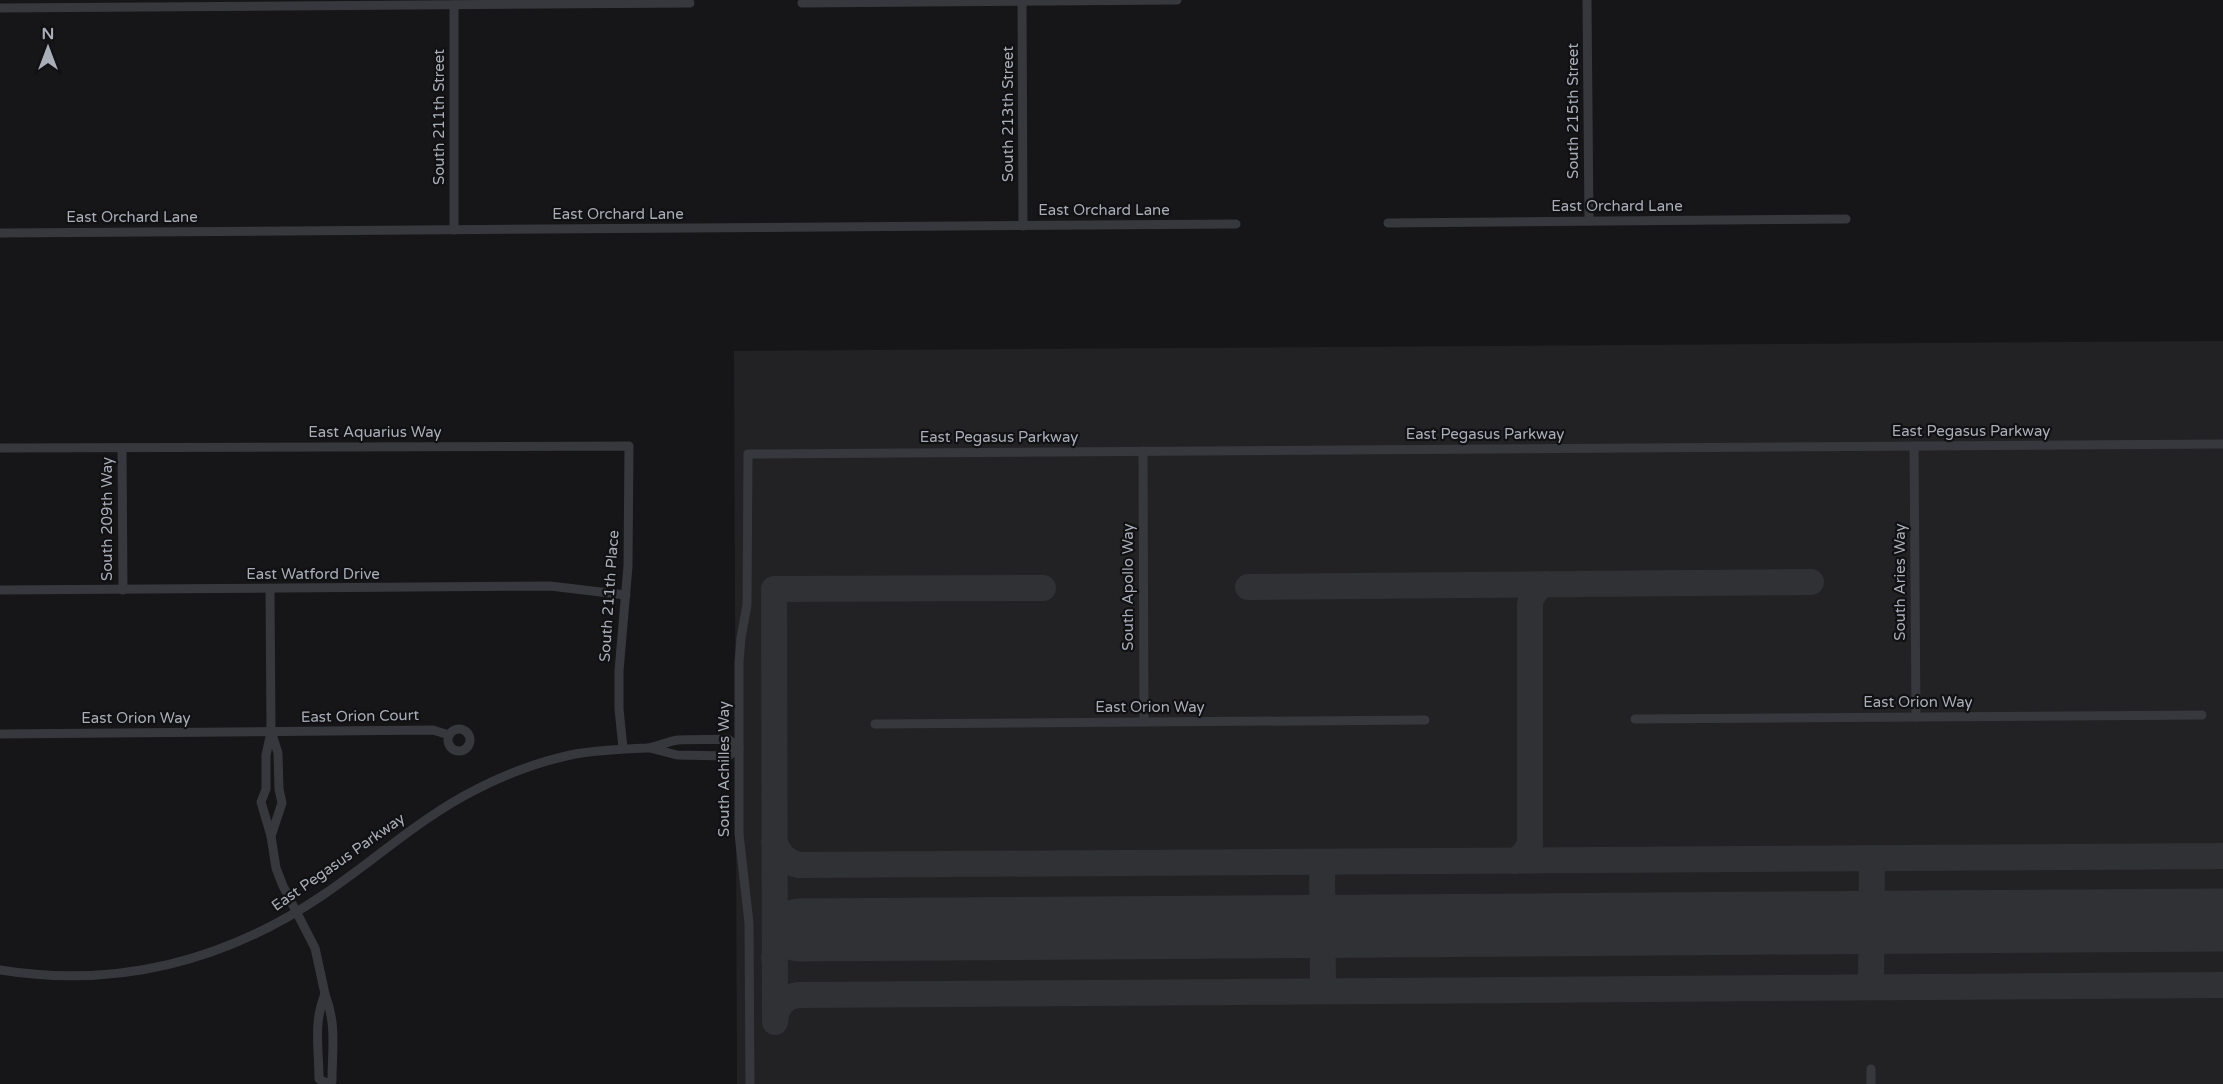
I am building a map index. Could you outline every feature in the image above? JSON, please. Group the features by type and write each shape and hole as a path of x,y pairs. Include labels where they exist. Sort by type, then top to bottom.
{"street":[{"path":"802,3 1177,0"},
{"name":"South 215th Street","path":"1587,0 1589,221"},
{"name":"South 213th Street","path":"1022,1 1023,226"},
{"path":"0,8 183,3 454,5 690,3"},
{"name":"South 211th Street","path":"454,5 454,230"},
{"name":"East Orchard Lane","path":"1388,223 1846,219"},
{"name":"East Orchard Lane","path":"0,232 1236,224"},
{"name":"East Pegasus Parkway","path":"748,454 2223,444"},
{"name":"East Aquarius Way","path":"0,448 629,446"},
{"name":"South 211th Place","path":"623,748 619,709 619,671 626,595 629,446"},
{"name":"South Aries Way","path":"1914,446 1916,717"},
{"name":"South 209th Way","path":"122,448 123,590"},
{"name":"South Apollo Way","path":"1143,451 1144,722"},
{"name":"South Achilles Way","path":"748,454 748,581 739,662 739,748 740,851 749,923 750,1084"},
{"name":"East Watford Drive","path":"0,590 550,586 626,595"},
{"path":"270,589 271,732 266,755 264,794 261,802 271,836 276,868 315,948 331,1011 334,1037 332,1081 327,1083 319,1079 319,1045 316,1035 319,1026 318,1011 325,994"},
{"name":"East Orion Way","path":"1635,719 2202,715"},
{"name":"East Orion Way","path":"875,724 1425,720"},
{"name":"East Orion Court","path":"271,732 433,730 448,735"},
{"path":"271,732 278,753 279,794 282,803 271,836"},
{"name":"East Orion Way","path":"0,734 271,732"},
{"name":"East Pegasus Parkway","path":"0,970 29,975 67,977 107,975 155,969 226,948 261,933 325,894 444,807 478,788 517,772 575,754 623,748 650,748 677,755 728,756 739,748 728,739 676,740 650,748"},
{"path":"264,794 279,794"},
{"path":"319,1045 332,1045"},
{"path":"1871,1069 1871,1084"}],"shaded area":[{"path":"2223,341 2223,1084 737,1084 734,351"}],"taxiway":[{"path":"1248,587 1811,582"},
{"path":"1515,861 1524,854 1530,844 1530,606 1534,594 1545,584"},
{"path":"775,1019 774,589 1043,588"},
{"path":"774,842 784,857 799,865 2223,856"},
{"path":"1871,987 1872,858"},
{"path":"1322,862 1323,990"},
{"path":"774,958 782,939 799,930"},
{"path":"775,1022 777,1012 784,1000 798,995 2223,985"}],"runway":[{"path":"799,930 2223,920"}]}
